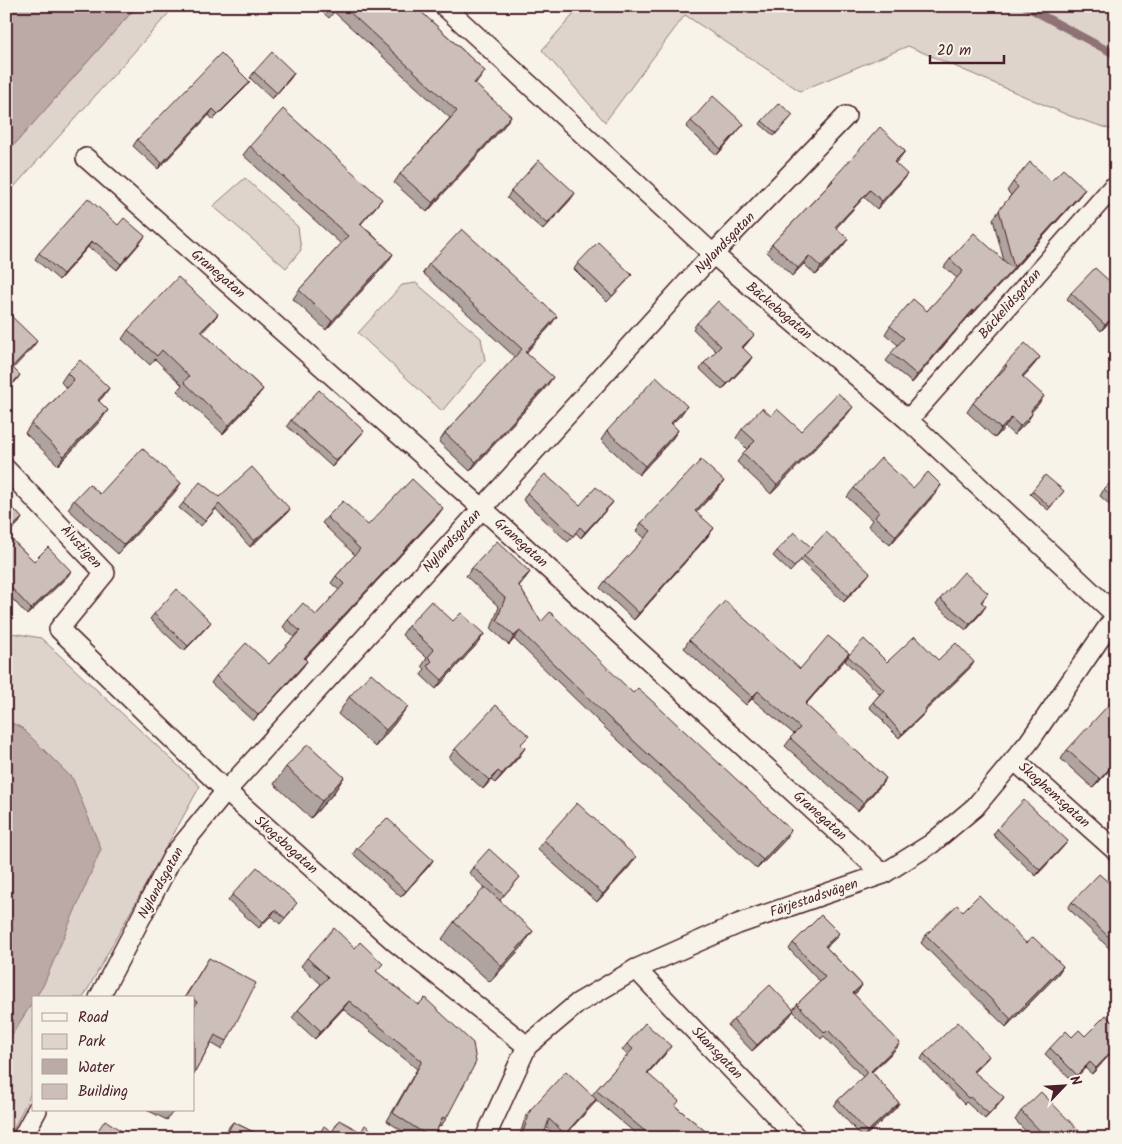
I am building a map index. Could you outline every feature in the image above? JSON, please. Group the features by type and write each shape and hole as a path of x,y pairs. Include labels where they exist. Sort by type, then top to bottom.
{"street":[{"name":"Bäckebogatan","path":"444,6 713,254 908,420 1116,615"},
{"name":"Nylandsgatan","path":"100,996 173,856 226,791 713,254 846,116"},
{"name":"Granegatan","path":"86,158 482,508 883,874"},
{"name":"Bäckelidsgatan","path":"908,420 1112,188"},
{"name":"Älvstigen","path":"6,469 105,573 59,629"},
{"name":"Färjestadsvägen","path":"485,1138 527,1046 578,1003 636,969 738,924 883,874 931,844 975,807 1029,742 1116,615"},
{"name":"Skogsbogatan","path":"59,629 226,791 394,941 527,1046"},
{"name":"Skoghemsgatan","path":"1014,760 1116,851"},
{"name":"Skansgatan","path":"636,969 797,1138"},
{"path":"22,1138 36,1112"}],"green space":[{"path":"137,6 175,6 6,196 6,154"},
{"path":"581,6 1116,6 1116,131 1070,116 908,46 800,91 685,15 605,122 542,50"},
{"path":"245,178 298,227 301,250 286,268 213,206"},
{"path":"416,283 481,338 485,360 442,411 358,333 402,285"},
{"path":"6,632 41,638 200,786 84,996 32,996 32,1091 9,1138 6,1138"}],"water":[{"path":"6,6 137,6 6,154"},
{"path":"6,720 22,728 73,779 101,849 43,986 36,996 32,996 32,1003 6,1044"}],"building":[{"path":"343,6 415,6 485,71 474,83 511,116 433,203 400,174 457,111"},
{"path":"272,52 294,73 277,93 254,72"},
{"path":"221,53 250,82 218,114 213,109 162,163 137,140"},
{"path":"713,96 744,124 721,149 691,121"},
{"path":"779,103 793,115 776,133 762,121"},
{"path":"283,109 382,199 360,224 393,254 332,321 299,290 348,236 250,146"},
{"path":"880,127 905,151 894,162 907,174 882,201 870,190 835,227 848,239 821,267 809,256 798,268 772,244 833,181"},
{"path":"539,160 575,193 547,224 511,191"},
{"path":"1030,162 1051,181 1063,169 1085,189 1014,267 999,210 1018,187 1013,182"},
{"path":"88,198 118,225 124,218 145,236 121,264 92,241 63,274 39,253"},
{"path":"462,229 557,316 525,352 553,377 476,462 445,433 522,349 429,264"},
{"path":"974,233 1013,269 973,310 917,375 891,353 904,338 890,326 913,299 927,311 963,271 950,259"},
{"path":"598,242 632,275 612,296 578,263"},
{"path":"1095,268 1116,287 1116,313 1105,325 1071,293"},
{"path":"178,277 218,314 201,331 263,389 229,425 184,382 189,376 162,350 157,356 128,330"},
{"path":"718,301 754,335 742,347 752,357 727,384 704,363 721,346 697,323"},
{"path":"6,313 37,341 12,367 20,375 6,390"},
{"path":"1025,343 1040,357 1022,376 1044,396 1031,410 1032,414 1020,426 1011,418 1001,429 973,403"},
{"path":"80,360 109,388 98,400 108,410 64,456 31,424 74,380 67,373"},
{"path":"656,377 687,406 671,423 678,430 645,466 607,431"},
{"path":"319,390 364,431 336,461 291,420"},
{"path":"838,393 853,407 777,485 743,453 755,441 742,429 762,408 771,416 777,409 801,431"},
{"path":"142,448 181,483 124,545 74,500 89,484 100,494"},
{"path":"881,458 913,488 928,472 941,485 896,536 875,517 879,512 854,488"},
{"path":"701,460 724,481 695,511 714,528 639,613 605,581 651,531 641,523"},
{"path":"252,467 290,509 254,541 219,504 205,521 183,503 200,482 219,497"},
{"path":"545,474 580,505 596,487 613,502 585,532 580,527 573,536 527,493"},
{"path":"1045,475 1064,491 1050,507 1032,491"},
{"path":"1116,477 1116,500 1104,489"},
{"path":"412,479 443,508 304,658 307,661 258,715 216,676 246,643 269,664 300,631 288,620 303,603 316,615 344,584 336,576 360,549 327,517 343,501 368,525"},
{"path":"6,501 22,518 6,533"},
{"path":"794,532 812,548 794,567 777,551"},
{"path":"826,532 870,573 848,596 804,556"},
{"path":"6,534 34,561 48,547 71,571 31,609 6,582"},
{"path":"497,541 530,572 518,584 541,622 550,612 633,693 638,688 791,830 763,860 610,719 520,631 514,636 497,620 505,598 472,568"},
{"path":"964,572 988,593 981,602 986,606 970,624 940,599"},
{"path":"177,589 211,622 188,646 154,614"},
{"path":"431,601 453,621 461,613 484,634 442,680 427,666 432,661 428,657 434,650 408,626"},
{"path":"725,601 800,669 828,636 849,653 805,704 886,778 863,803 790,738 800,728 758,691 752,697 689,640"},
{"path":"915,636 938,660 956,643 974,662 902,734 888,716 873,702 884,690 848,656 864,639 887,662"},
{"path":"371,673 408,706 386,730 349,697"},
{"path":"1114,699 1116,701 1116,761 1100,779 1067,750"},
{"path":"496,705 529,736 521,744 525,748 502,774 498,771 489,780 455,749"},
{"path":"308,744 344,777 322,801 286,767"},
{"path":"1024,800 1068,841 1040,870 997,829"},
{"path":"577,803 636,857 603,894 544,840"},
{"path":"387,818 433,860 406,891 357,848"},
{"path":"489,849 520,877 504,895 473,867"},
{"path":"257,867 297,903 285,918 275,910 263,922 232,895"},
{"path":"1099,874 1116,889 1116,943 1072,902"},
{"path":"485,887 533,931 502,966 454,922"},
{"path":"979,895 1026,943 1033,937 1063,966 1011,1019 926,935 957,905 963,911"},
{"path":"821,915 839,933 825,946 862,985 853,993 900,1043 871,1071 899,1103 867,1132 838,1100 868,1072 828,1030 825,1033 797,1004 825,977 793,943"},
{"path":"334,928 355,948 360,942 383,964 376,971 418,1005 425,998 473,1043 476,1062 446,1119 443,1117 433,1138 393,1113 422,1061 349,1001 321,1031 298,1010 328,977 307,958"},
{"path":"209,958 256,983 227,1041 215,1035 195,1072 195,1006 197,1002 195,996 186,996"},
{"path":"770,985 794,1010 757,1045 733,1020"},
{"path":"1106,1015 1112,1022 1116,1018 1116,1047 1096,1068 1090,1062 1077,1075 1050,1048 1066,1031 1072,1037 1079,1030 1085,1036"},
{"path":"958,1022 989,1056 973,1071 1004,1097 989,1114 970,1097 968,1098 924,1054"},
{"path":"645,1023 671,1046 647,1073 679,1101 675,1106 710,1135 714,1130 722,1138 653,1138 596,1090 633,1049 627,1044"},
{"path":"566,1071 596,1099 565,1134 549,1119 543,1138 521,1138 531,1109"},
{"path":"1041,1092 1086,1138 1047,1138 1021,1111"},
{"path":"105,1120 132,1138 93,1138"},
{"path":"339,1120 361,1132 365,1125 380,1137 317,1138 324,1126 332,1132"},
{"path":"233,1122 266,1138 225,1138"}],"waterway":[{"path":"1025,6 1116,55"}]}
